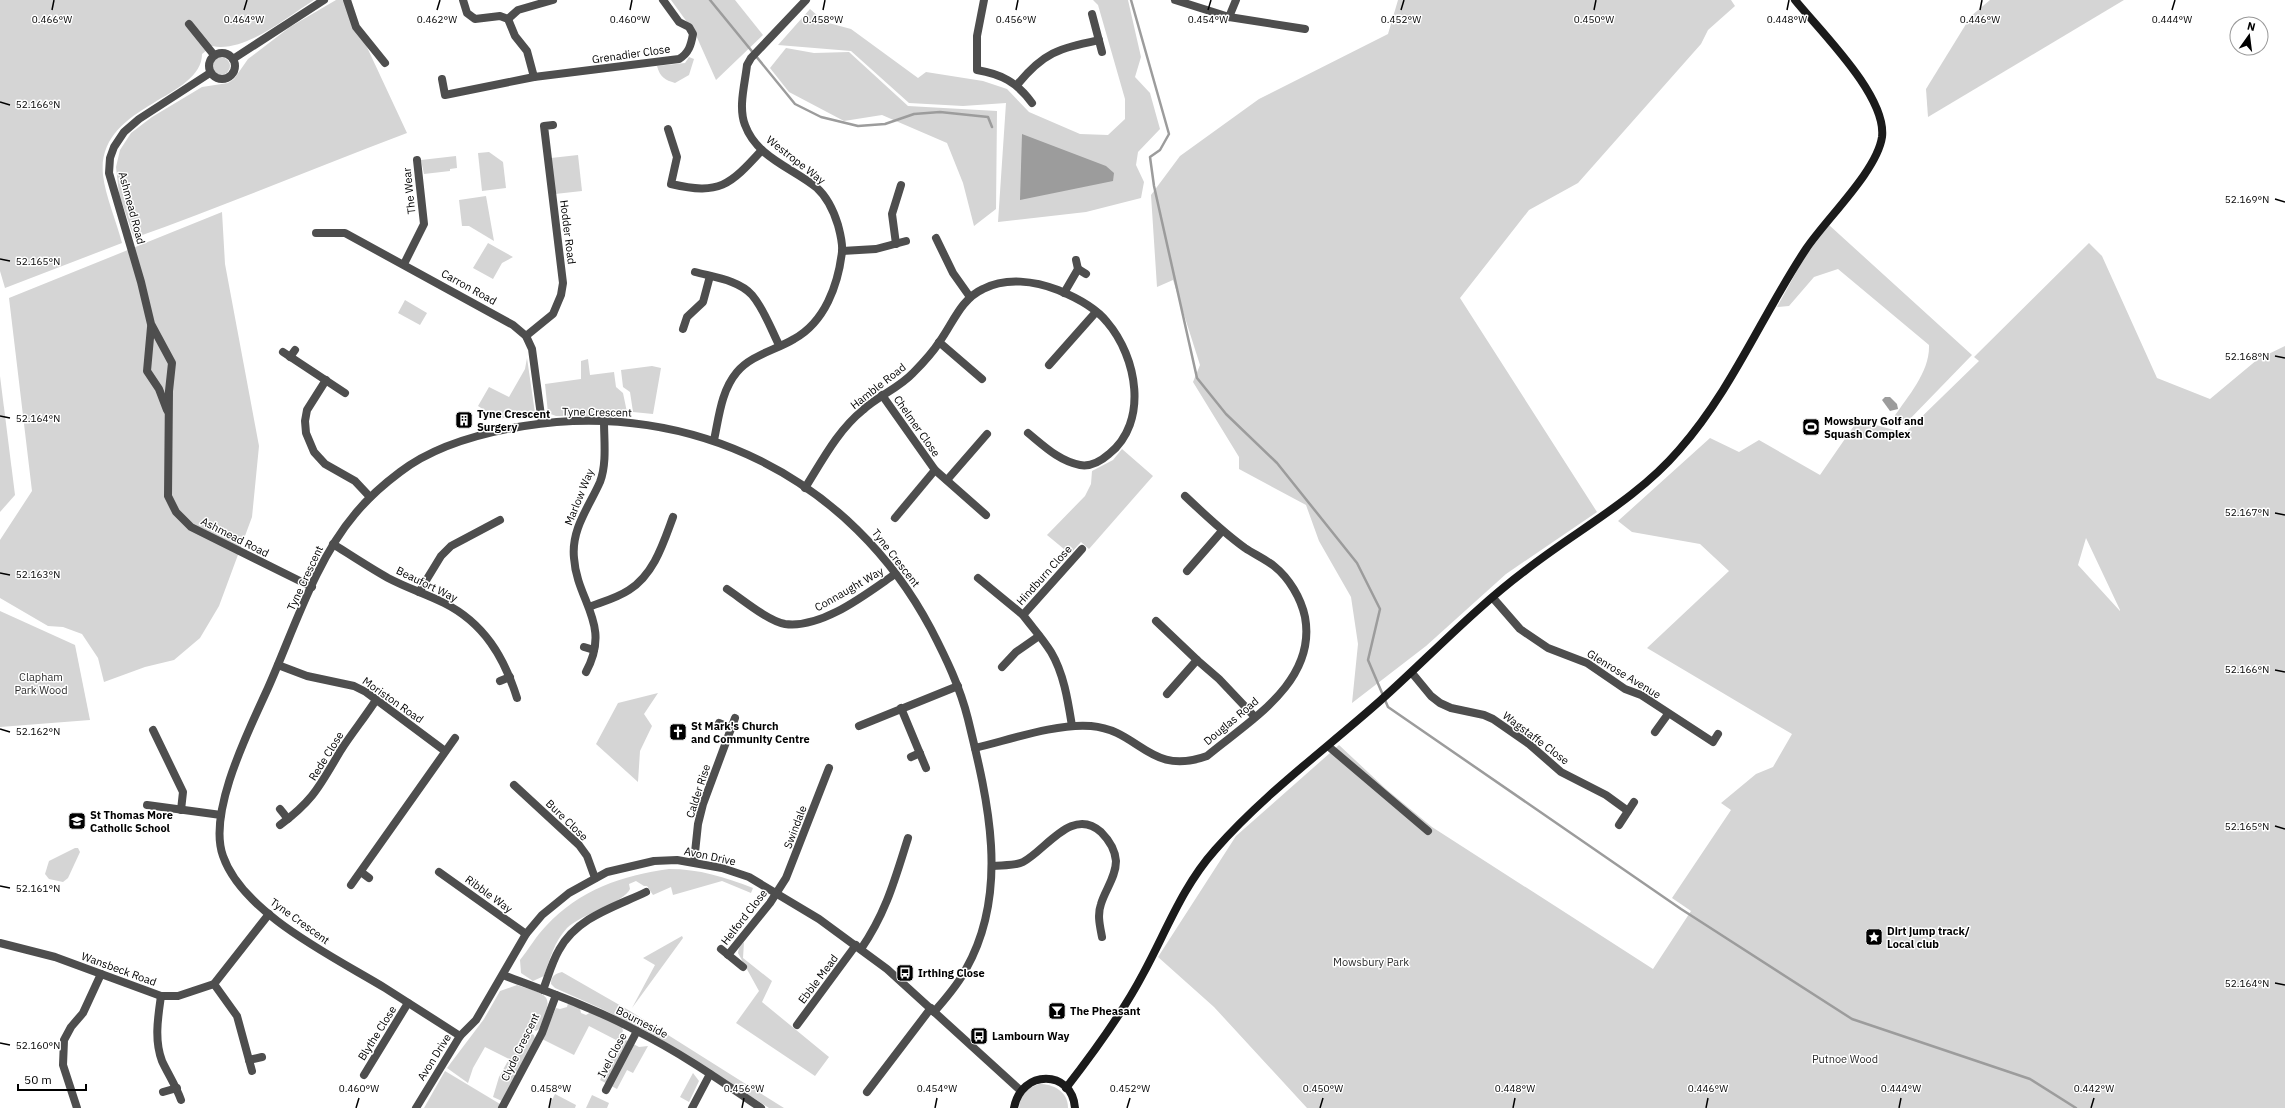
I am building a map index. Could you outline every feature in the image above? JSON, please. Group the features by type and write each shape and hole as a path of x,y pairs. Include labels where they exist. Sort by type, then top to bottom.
{"main road":[{"path":"1066,1088 1128,1001 1144,973 1178,902 1213,852 1244,818 1412,673 1524,571 1628,498 1678,451 1697,428 1729,381 1806,249 1874,161 1883,133 1880,113 1870,94 1795,0"},
{"path":"1014,1108 1020,1090 1036,1080 1046,1078 1055,1080 1066,1088 1074,1102 1075,1108"}],"street":[{"path":"233,59 324,0"},
{"path":"347,0 356,27 385,63"},
{"path":"463,0 467,13 475,19 500,16 508,19 515,36 528,51 534,77"},
{"path":"508,19 518,10 553,0"},
{"name":"Grenadier Close","path":"442,79 445,95 534,77 679,58 686,55 692,43 693,34 689,27 679,22 664,0"},
{"name":"Westrope Way","path":"714,440 724,396 738,371 750,361 779,345 794,340 809,329 820,317 829,301 842,250 837,220 830,205 818,189 786,169 762,150 745,126 742,113 747,65 754,55 806,0"},
{"path":"984,0 977,36 977,70 1006,77 1017,85 1032,103"},
{"path":"1176,0 1229,17 1305,29"},
{"path":"1229,17 1236,0"},
{"path":"1092,14 1102,52"},
{"path":"189,24 214,55"},
{"path":"1017,85 1026,74 1049,54 1099,40"},
{"path":"225,53 233,59 235,68 230,77 219,79 210,74 208,64 214,55 225,53"},
{"name":"Ashmead Road","path":"210,74 139,119 124,132 114,147 110,158 109,173 114,194 141,282 151,324 172,363 169,416 168,496 176,512 191,527 312,587"},
{"name":"Hodder Road","path":"526,336 553,314 561,294 563,283 544,126 553,125"},
{"path":"668,130 677,157 671,184 693,189 709,190 722,185 748,165 762,150"},
{"name":"The Wear","path":"404,264 424,224 417,160"},
{"path":"896,244 892,214 901,185"},
{"name":"Carron Road","path":"316,233 345,233 513,325 526,336"},
{"path":"936,238 953,274 970,297"},
{"path":"842,250 876,249 906,241"},
{"path":"1064,293 1077,264 1086,274"},
{"path":"695,272 743,287 752,295 779,345"},
{"path":"683,329 687,317 703,302 710,276"},
{"name":"Hamble Road","path":"805,488 846,428 862,410 912,374 940,342 960,309 970,297 982,289 999,283 1032,282 1064,293 1096,312 1107,321 1117,335 1132,370 1135,389 1132,418 1127,434 1121,443 1106,457 1094,464 1081,466 1056,456 1028,433"},
{"path":"1049,365 1096,312"},
{"name":"Ashmead Road","path":"151,324 147,371 159,389 169,416"},
{"path":"526,336 532,349 542,423"},
{"path":"940,342 982,379"},
{"path":"290,357 295,350"},
{"path":"282,352 345,393"},
{"path":"326,380 307,410 304,421 306,433 314,452 325,464 355,481 370,497"},
{"name":"Chelmer Close","path":"882,395 935,470 986,515"},
{"name":"Tyne Crescent","path":"460,1036 300,937 269,914 244,890 223,856 220,834 221,815 236,763 312,587 333,544 352,516 370,497 404,469 431,453 469,438 542,423 604,421 678,430 714,440 746,453 773,467 830,505 864,535 916,602 958,686 975,748 985,801 993,866 991,897 975,950 954,988 933,1010"},
{"name":"Marlow Way","path":"586,672 594,650 596,635 574,558 575,540 579,522 600,481 604,463 604,421"},
{"path":"947,480 987,434"},
{"name":"Chelmer Close","path":"895,518 935,470"},
{"name":"Douglas Road","path":"975,748 1072,726 1105,728 1159,758 1173,763 1191,762 1206,756 1277,696 1296,672 1303,656 1306,624 1303,610 1288,580 1274,566 1222,531 1185,496"},
{"path":"589,607 630,590 647,573 661,551 673,518"},
{"path":"419,592 440,556 451,546 500,520"},
{"path":"1187,571 1222,531"},
{"name":"Beaufort Way","path":"333,544 388,578 446,604 466,617 484,634 498,652 517,698"},
{"name":"Hindburn Close","path":"1023,615 1082,549"},
{"name":"Connaught Way","path":"727,589 773,619 785,624 803,623 824,618 895,574"},
{"name":"Hindburn Close","path":"978,578 1023,615 1051,652 1060,671 1069,704 1072,726"},
{"name":"Glenrose Avenue","path":"1493,598 1520,629 1543,644 1587,663 1625,689 1641,695 1713,742 1718,734"},
{"path":"1156,621 1219,679 1254,716"},
{"path":"1002,667 1016,652 1039,636"},
{"path":"584,647 594,650"},
{"path":"1167,694 1197,660"},
{"name":"Moriston Road","path":"278,665 307,676 354,686 376,700 445,751"},
{"name":"Wagstaffe Close","path":"1412,673 1431,696 1440,703 1493,719 1529,744 1561,772 1606,795 1628,810"},
{"path":"500,681 510,678"},
{"path":"859,726 958,686"},
{"name":"Rede Close","path":"280,825 314,795 341,750 376,700"},
{"path":"901,708 926,768"},
{"path":"1655,732 1668,714"},
{"name":"Calder Rise","path":"694,862 698,824 703,804 735,718"},
{"path":"719,724 732,728"},
{"path":"153,730 183,792 181,810"},
{"path":"351,885 455,738"},
{"path":"1328,746 1428,831"},
{"path":"911,757 920,753"},
{"name":"Swindale","path":"777,893 798,850 829,768"},
{"name":"Bure Close","path":"514,785 579,844 587,856 595,878"},
{"path":"1619,825 1634,802"},
{"path":"147,805 221,815"},
{"path":"280,809 288,819"},
{"path":"993,866 1022,862 1068,826 1083,825 1097,829 1108,839 1114,850 1116,862 1114,875 1101,905 1099,915 1102,937"},
{"path":"859,947 876,927 887,905 908,838"},
{"name":"Avon Drive","path":"416,1108 460,1036 476,1020 526,934 542,915 569,892 595,878 622,867 654,861 694,862 722,868 749,877 777,893 859,947 887,969 1020,1090"},
{"path":"361,872 369,878"},
{"name":"Ribble Way","path":"439,872 526,934"},
{"path":"543,990 558,950 570,933 583,922 646,892"},
{"name":"Helford Close","path":"728,955 777,893"},
{"path":"252,1072 237,1016 214,984 269,914"},
{"name":"Wansbeck Road","path":"0,943 55,957 161,996 178,996 214,984"},
{"name":"Ebble Mead","path":"797,1025 859,947"},
{"name":"Helford Close","path":"721,950 743,967"},
{"path":"77,1108 63,1064 64,1040 71,1027 83,1013 101,974"},
{"name":"Bourneside","path":"503,974 589,1007 637,1031 710,1074 761,1108"},
{"name":"Clyde Crescent","path":"502,1108 542,1033 556,995"},
{"path":"161,996 157,1032 158,1047 162,1060 177,1088 181,1100"},
{"name":"Blythe Close","path":"364,1075 408,1003"},
{"path":"867,1092 933,1010"},
{"name":"Ivel Close","path":"606,1090 637,1031"},
{"path":"249,1060 262,1057"},
{"path":"692,1108 710,1074"},
{"path":"162,1092 177,1088"}],"green space":[{"path":"0,0 314,0 279,24 252,39 225,47 212,46 202,54 197,69 186,82 131,118 116,133 105,151 103,175 106,191 122,243 5,288 0,271"},
{"path":"336,0 345,0 407,133 203,213 134,238 119,194 116,167 120,150 131,133 152,117 202,87 228,83 234,79 248,59 290,27"},
{"path":"671,0 735,0 763,35 716,80 695,33"},
{"path":"1093,0 1128,0 1141,57 1135,77 1150,93 1160,129 1138,152 1136,165 1144,182 1141,198 1086,212 998,222 1006,103 963,106 909,103 851,51 778,45 810,9 825,22 851,29 918,78 926,72 983,81 1007,89 1029,112 1080,134 1108,135 1125,119 1125,99 1098,5"},
{"path":"1398,0 1731,0 1735,6 1708,30 1701,44 1578,183 1529,210 1460,298 1597,512 1506,574 1426,646 1352,703 1358,644 1351,597 1319,541 1306,505 1239,469 1239,457 1193,382 1200,365 1173,280 1157,287 1151,195 1180,156 1259,99 1388,34"},
{"path":"1990,0 2124,0 1928,117 1926,89 1971,16"},
{"path":"786,48 814,53 849,52 908,106 997,111 996,209 974,226 963,183 947,143 882,115 844,121 789,92 770,68"},
{"path":"221,57 225,58 229,62 229,70 225,74 221,75 217,74 213,70 212,66 213,62 217,58"},
{"path":"689,57 694,59 689,75 675,83 661,75 657,66 685,63"},
{"path":"489,152 503,162 506,188 482,191 478,153"},
{"path":"578,155 582,191 555,194 551,158"},
{"path":"456,156 457,168 450,169 450,171 424,174 421,160"},
{"path":"486,196 494,241 469,226 462,226 459,200"},
{"path":"222,212 225,264 259,446 252,517 219,606 200,638 174,660 145,667 104,682 98,658 82,634 63,627 48,626 0,598 0,540 32,491 9,298"},
{"path":"1829,225 1972,355 1906,423 1900,424 1894,417 1922,374 1926,365 1929,345 1838,269 1814,277 1789,306 1777,307 1804,258"},
{"path":"488,243 513,257 502,263 493,279 473,268"},
{"path":"2089,243 2102,256 2157,378 2210,399 2258,359 2285,346 2285,1108 1307,1108 1214,1007 1158,957 1236,836 1339,745 1386,789 1432,827 1653,969 1691,911 1672,898 1731,810 1721,803 1756,774 1773,767 1792,734 1647,648 1729,571 1700,544 1632,532 1618,521 1710,438 1739,452 1759,440 1820,475 1858,420 1905,433 1979,361 1974,357","holes":["2086,538 2120,610 2078,565"]},
{"path":"405,300 427,313 420,325 398,313"},
{"path":"527,358 535,413 498,419 478,406 489,387 509,397 525,369"},
{"path":"588,359 590,375 614,372 616,387 623,393 628,417 556,416 548,413 545,384 581,379 581,361"},
{"path":"652,366 661,368 653,414 633,412 630,392 623,387 621,370"},
{"path":"0,376 15,495 0,512"},
{"path":"1122,449 1153,476 1089,549 1081,542 1070,554 1047,535 1085,496 1091,484 1092,471 1113,460"},
{"name":"Clapham Park Wood","path":"0,611 75,645 90,720 0,727"},
{"path":"658,693 644,714 652,726 640,751 638,782 596,744 618,703"},
{"path":"75,848 78,848 80,852 68,878 63,882 49,879 45,874 49,861"},
{"path":"669,869 691,870 712,874 753,888 751,893 722,881 673,895 671,887 653,895 647,886 644,886 636,881 629,884 630,889 620,899 582,918 567,928 559,939 550,957 544,976 533,981 521,973 520,960 536,938 559,913 573,903 603,886 619,880 635,875"},
{"path":"682,936 683,938 632,1008 655,965 643,958"},
{"path":"744,942 743,958 772,981 762,1002 829,1057 815,1076 736,1023 759,991 738,953 739,948"},
{"path":"562,972 630,1011 784,1108 769,1108 656,1036 602,1009 555,988 551,984 552,979 555,975"},
{"path":"517,985 543,995 548,1003 539,1029 536,1031 531,1028 529,1032 534,1035 535,1039 502,1101 493,1097 499,1077 509,1059 485,1047 473,1068 468,1083 447,1068 484,1019 500,991"},
{"path":"568,1003 580,1008 581,1013 586,1015 591,1012 622,1027 623,1031 618,1041 589,1026 574,1055 542,1039 556,1008 560,1009 567,1007"},
{"path":"622,1038 639,1047 648,1046 633,1073 627,1070 617,1089 600,1080"},
{"path":"445,1071 500,1104 498,1108 424,1108"},
{"path":"693,1073 699,1081 689,1102 680,1097"},
{"path":"1039,1084 1049,1085 1063,1093 1068,1108 1019,1108 1021,1099 1025,1093"},
{"path":"555,1094 576,1105 575,1108 548,1108"},
{"path":"592,1095 609,1103 607,1108 586,1108"}],"shaded area":[{"path":"1022,134 1106,166 1114,173 1113,181 1020,200"},
{"path":"1885,397 1890,397 1897,404 1898,409 1890,411 1882,400"}],"waterway":[{"path":"710,0 795,104 821,117 858,126 885,124 914,114 940,112 988,117 992,127"},
{"path":"1131,0 1169,134 1160,150 1150,157 1154,186 1197,378 1226,414 1277,463 1357,563 1380,609 1368,660 1388,707 1681,909 1852,1019 2030,1079 2076,1108"}],"place":[{"name":"Tyne Crescent Surgery","path":"464,420"},
{"name":"Mowsbury Golf and Squash Complex","path":"1811,427"},
{"name":"St Mark's Church and Community Centre","path":"678,732"},
{"name":"St Thomas More Catholic School","path":"77,821"},
{"name":"Dirt jump track/ Local club","path":"1874,937"},
{"name":"Irthing Close","path":"905,973"},
{"name":"The Pheasant","path":"1057,1011"},
{"name":"Lambourn Way","path":"979,1036"}],"park label":[{"name":"Mowsbury Park","path":"1371,962"},
{"name":"Putnoe Wood","path":"1845,1059"}]}
